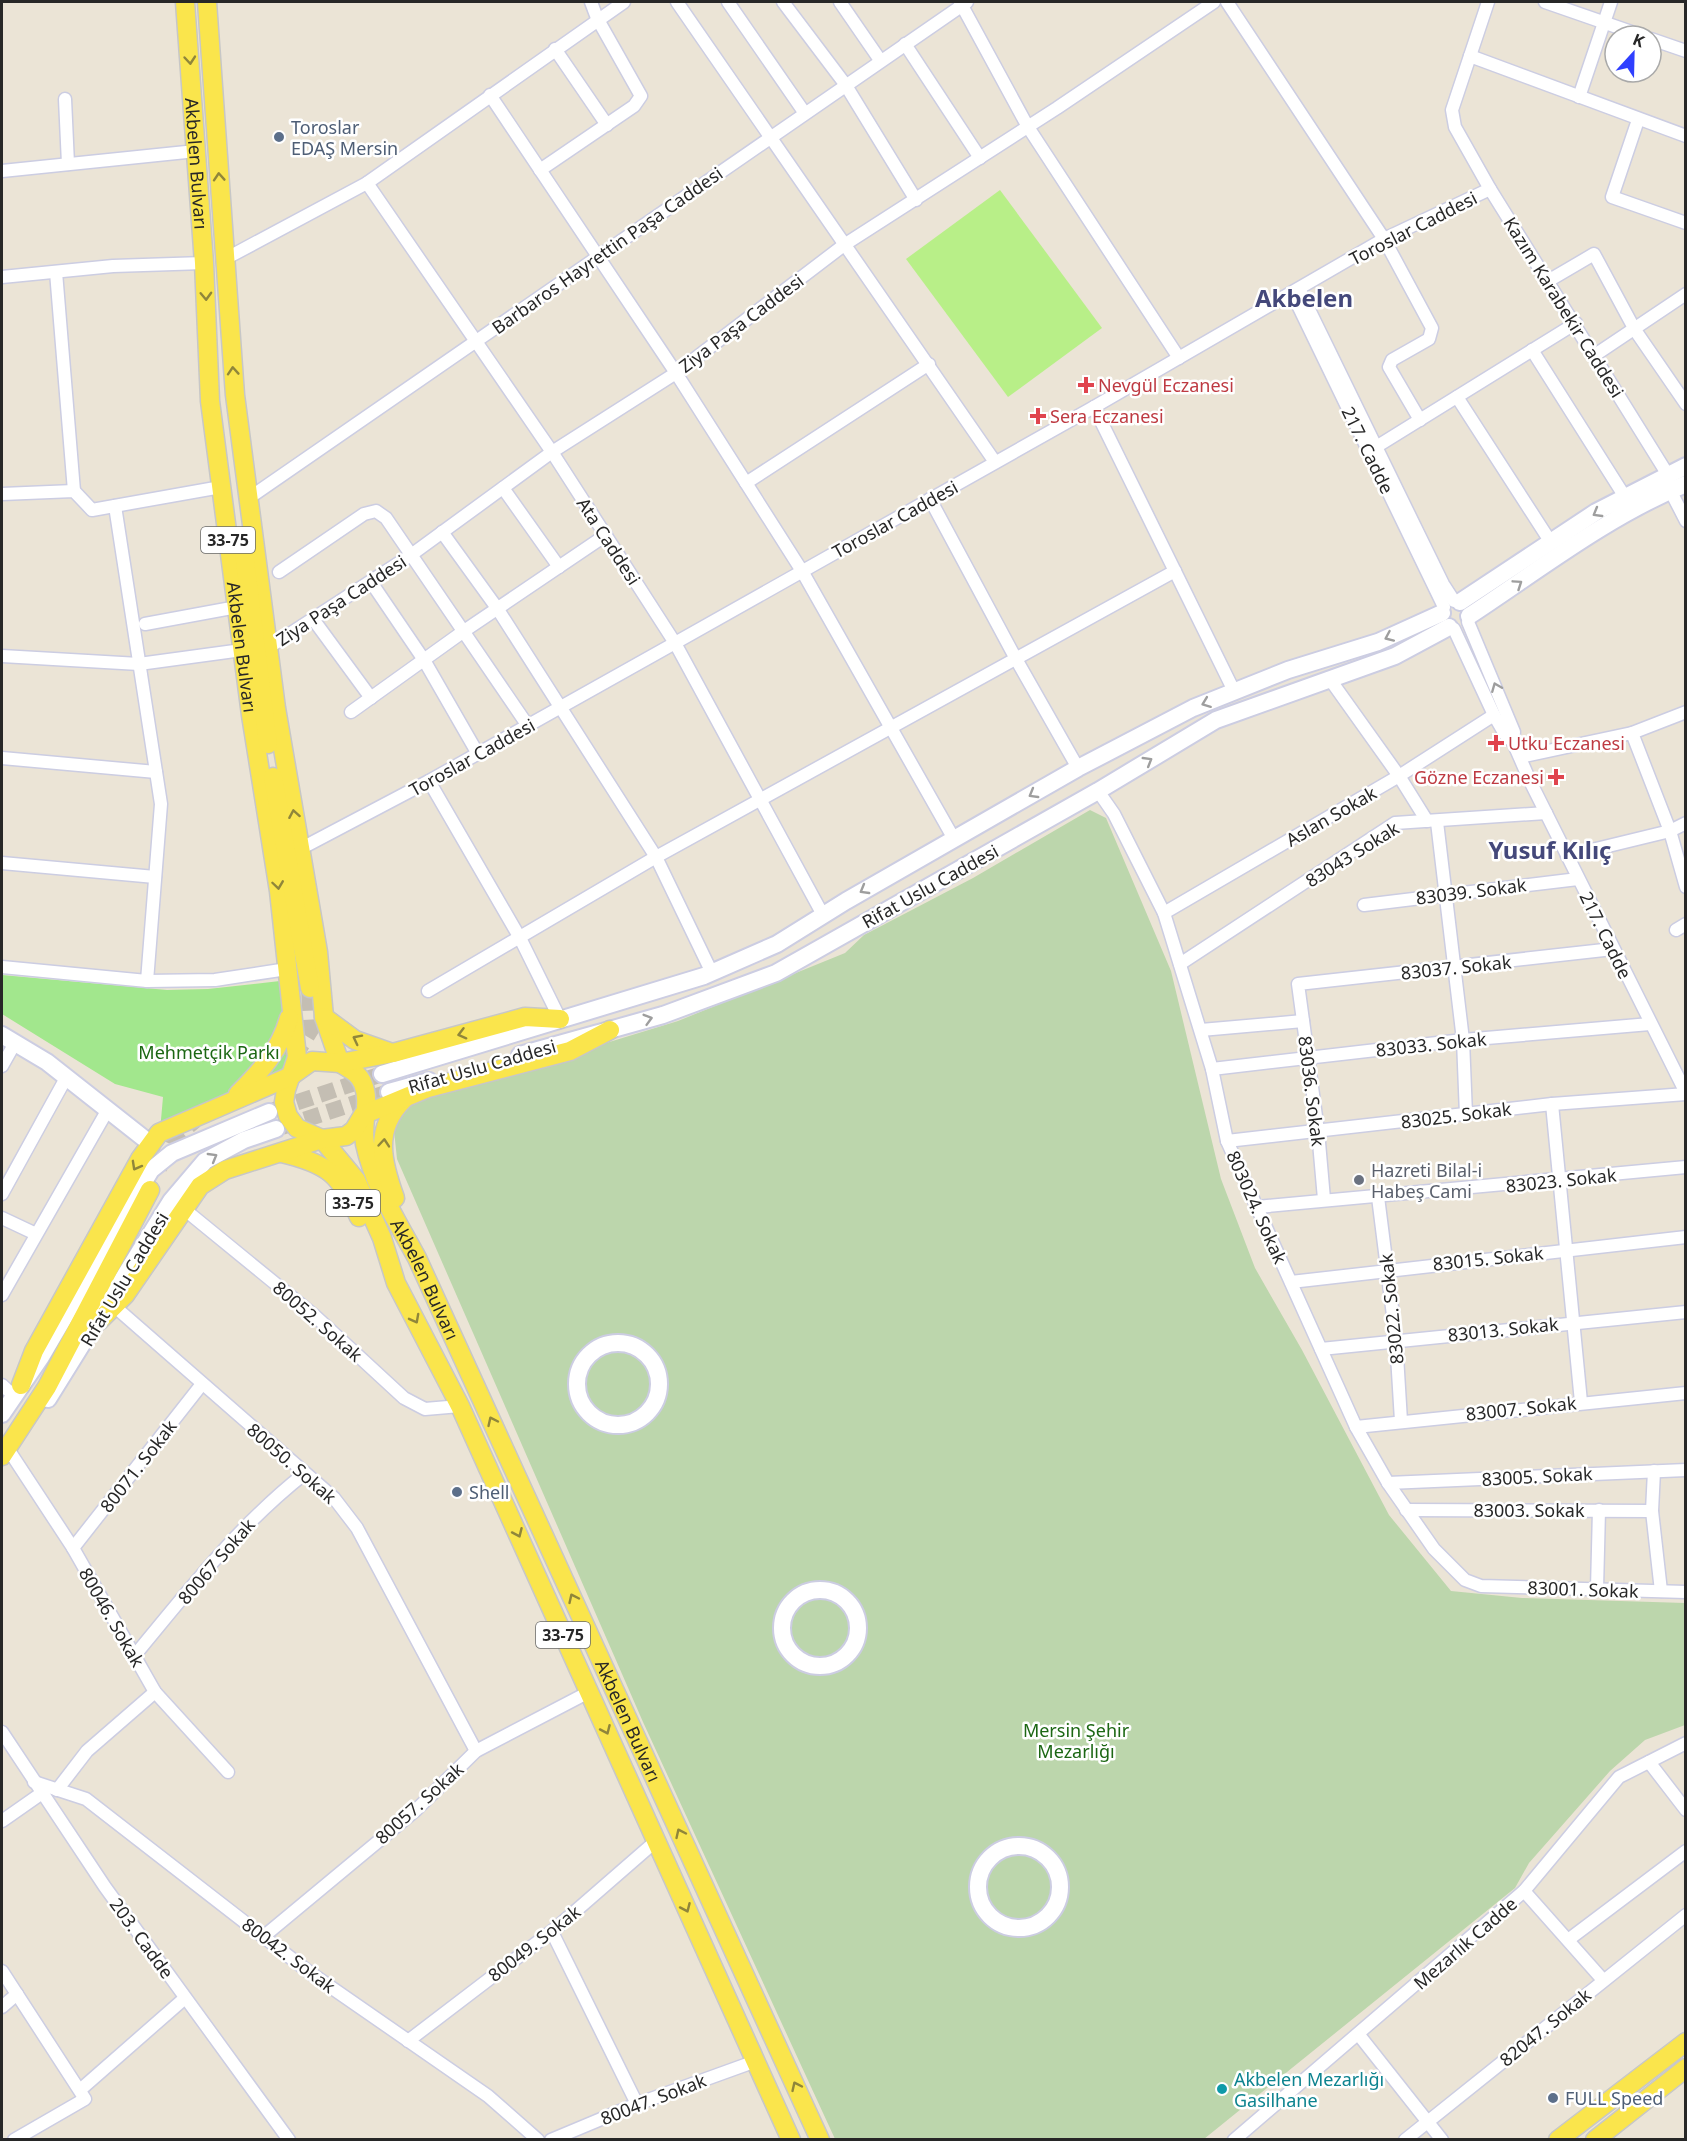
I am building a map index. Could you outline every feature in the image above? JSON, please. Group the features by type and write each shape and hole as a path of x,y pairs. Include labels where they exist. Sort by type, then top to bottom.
{"main road":[{"name":"Akbelen Bulvarı","path":"185,2 204,263 210,401 242,650 279,891 297,1057 284,1102 288,1116 297,1128 322,1139 356,1180 382,1238 396,1283 460,1406 791,2139"},
{"name":"Akbelen Bulvarı","path":"207,2 235,395 268,648 318,952 324,1017"},
{"name":"33-75","path":"235,395 246,577 268,746 310,988"},
{"path":"1455,615 1578,544 1675,483 1686,466"},
{"path":"1455,615 1550,541 1625,497 1675,483"},
{"name":"Rifat Uslu Caddesi","path":"610,1030 663,1015 776,973 1098,791 1216,720 1395,656 1455,615"},
{"name":"Rifat Uslu Caddesi","path":"382,1074 712,973 777,944 823,915 1078,768 1193,708 1288,670 1455,615"},
{"path":"231,1101 264,1068 283,1039 291,1008"},
{"name":"33-75","path":"324,1017 340,1063 355,1072 363,1083 365,1110"},
{"path":"324,1017 355,1040 393,1053"},
{"path":"12,1388 159,1133 175,1124 291,1076 312,1061 340,1063 393,1053 525,1017 560,1019"},
{"path":"99,1321 124,1295 200,1186 225,1170 282,1154 322,1139 346,1136 354,1131 365,1110 397,1095 570,1051 610,1030"},
{"path":"8,1039 47,1062 151,1144"},
{"name":"33-75","path":"397,1095 386,1126 382,1165 417,1258"},
{"name":"Akbelen Bulvarı","path":"365,1110 365,1142 374,1178 417,1258 820,2139"},
{"name":"Rıfat Uslu Caddesi","path":"2,1414 12,1388 42,1357 152,1170 172,1153 269,1112"},
{"name":"Rıfat Uslu Caddesi","path":"4,1457 48,1399 99,1321 171,1201 205,1161 244,1140 276,1129"},
{"name":"33-75","path":"282,1154 313,1161 340,1179 373,1246 396,1283"},
{"path":"4,1457 47,1387 150,1190"},
{"path":"619,1343 633,1346 646,1353 655,1364 659,1378 659,1393 654,1406 644,1417 626,1425 607,1424 585,1410 579,1398 578,1372 588,1356 605,1345 619,1343"},
{"path":"808,1591 832,1591 843,1597 854,1611 858,1629 856,1641 842,1661 816,1666 803,1662 792,1654 785,1644 781,1631 782,1618 788,1606 797,1596 808,1591"},
{"path":"1011,1846 1024,1846 1037,1850 1056,1868 1060,1881 1060,1895 1056,1907 1047,1918 1036,1925 1022,1929 1008,1927 996,1921 986,1911 980,1899 978,1886 981,1872 988,1860 998,1851 1011,1846"},
{"path":"1558,2139 1686,2042"},
{"path":"1595,2139 1686,2068"}],"street":[{"path":"540,170 634,106 641,96 597,18 591,2"},
{"path":"225,259 368,183 597,18 624,2"},
{"path":"677,2 995,462"},
{"path":"728,2 804,112"},
{"path":"783,2 845,84 916,200"},
{"path":"840,2 880,60"},
{"path":"963,2 1028,127 1179,358"},
{"name":"Barbaros Hayrettin Paşa Caddesi","path":"249,498 477,342 963,2"},
{"name":"Ziya Paşa Caddesi","path":"268,648 411,555 552,452 676,373 844,245 1028,127 1214,2"},
{"path":"1227,2 1383,239 1432,328 1429,339 1390,363 1389,367 1420,420"},
{"name":"Kazım Karabekir Caddesi","path":"1488,2 1452,110 1455,127 1490,189 1675,483 1686,521"},
{"path":"1545,2 1609,24"},
{"path":"1579,98 1611,2"},
{"path":"1663,43 1686,51"},
{"path":"905,44 980,158"},
{"path":"555,49 607,124"},
{"path":"1470,56 1686,136"},
{"path":"490,95 676,373 802,572 954,839"},
{"path":"65,99 68,164"},
{"path":"1638,120 1612,197 1686,223"},
{"path":"2,171 196,151"},
{"name":"Ata Caddesi","path":"368,183 552,452 675,643 823,915"},
{"name":"Toroslar Caddesi","path":"300,849 561,708 1094,407 1383,239 1490,189"},
{"path":"1548,281 1593,254 1635,330 1686,404"},
{"path":"2,277 114,266 204,263"},
{"path":"56,272 74,491 92,510 221,488"},
{"name":"217. Cadde","path":"1296,291 1443,584 1494,715 1520,757 1578,879 1686,1094"},
{"name":"217. Cadde","path":"1296,291 1514,732 1510,739"},
{"path":"1595,356 1686,294"},
{"path":"1376,447 1576,323"},
{"path":"1532,350 1625,497"},
{"path":"746,483 929,364"},
{"path":"1457,397 1550,541"},
{"path":"1094,407 1234,692"},
{"path":"503,488 559,567"},
{"path":"2,494 74,491"},
{"path":"930,499 1078,768"},
{"path":"115,506 161,804 147,981"},
{"path":"279,572 364,514 376,511 386,518 528,726"},
{"path":"442,532 497,608 656,857 712,973"},
{"path":"351,712 497,608 606,535"},
{"path":"428,991 656,857 1175,571"},
{"path":"371,582 424,660 478,754"},
{"path":"145,624 237,607"},
{"path":"313,619 371,698"},
{"path":"2,656 139,663 242,650"},
{"path":"1329,678 1432,822 1463,1040 1466,1115"},
{"path":"1520,757 1632,733 1685,712"},
{"name":"Aslan Sokak","path":"1164,913 1399,776 1494,715"},
{"path":"1632,733 1670,831 1686,886"},
{"path":"2,758 156,772"},
{"path":"429,781 520,938 560,1019"},
{"name":"803024. Sokak","path":"1098,791 1114,814 1164,913 1212,1069 1227,1141 1356,1427 1388,1483 1448,1565 1465,1580 1481,1586"},
{"name":"83043 Sokak","path":"1180,964 1395,824 1546,813"},
{"path":"1567,856 1670,831 1686,824"},
{"path":"2,863 155,877"},
{"name":"83039. Sokak","path":"1365,905 1578,879"},
{"name":"83037. Sokak","path":"1298,984 1613,949"},
{"path":"2,967 147,981 215,980 287,969"},
{"name":"83036. Sokak","path":"1298,984 1318,1131 1324,1199"},
{"path":"1201,1030 1303,1021"},
{"name":"83033. Sokak","path":"1212,1069 1463,1040 1650,1024"},
{"path":"2,1066 8,1039"},
{"path":"2,1194 66,1078"},
{"name":"83025. Sokak","path":"1227,1141 1552,1104 1686,1094"},
{"path":"1552,1104 1581,1402"},
{"path":"2,1295 107,1111"},
{"name":"83023. Sokak","path":"1257,1207 1686,1167"},
{"name":"83022. Sokak","path":"1378,1197 1396,1340 1401,1420"},
{"name":"80052. Sokak","path":"184,1209 315,1316 404,1398 425,1409 460,1406"},
{"path":"2,1218 36,1234"},
{"name":"83015. Sokak","path":"1291,1282 1386,1269 1686,1237"},
{"name":"80050. Sokak","path":"114,1306 334,1498 357,1528 476,1751"},
{"name":"83013. Sokak","path":"1321,1349 1686,1312"},
{"name":"80071. Sokak","path":"73,1548 202,1384"},
{"name":"83007. Sokak","path":"1356,1427 1401,1420 1686,1393"},
{"name":"80046. Sokak","path":"4,1457 73,1548 155,1692 228,1772"},
{"name":"83005. Sokak","path":"1388,1483 1686,1470"},
{"path":"1654,1471 1652,1511 1661,1592"},
{"name":"80067 Sokak","path":"135,1655 234,1537 265,1504 304,1474"},
{"name":"83003. Sokak","path":"1406,1510 1652,1511"},
{"path":"1597,1589 1599,1510"},
{"name":"83001. Sokak","path":"1481,1586 1686,1592"},
{"path":"57,1790 87,1751 155,1692"},
{"name":"80057. Sokak","path":"263,1937 416,1810 476,1751 589,1692"},
{"name":"203. Cadde","path":"2,1732 105,1887 289,2139"},
{"name":"Mezarlık Cadde","path":"1234,2139 1359,2035 1524,1891 1619,1777 1686,1743"},
{"path":"1649,1762 1686,1810"},
{"name":"80042. Sokak","path":"34,1782 86,1800 309,1972 488,2096 538,2139"},
{"path":"2,1821 42,1794"},
{"name":"80049. Sokak","path":"408,2041 552,1932 656,1841"},
{"path":"1568,1940 1686,1851"},
{"path":"1524,1891 1603,1980"},
{"name":"82047. Sokak","path":"1405,2139 1686,1915"},
{"path":"552,1932 637,2104"},
{"path":"2,1971 84,2099 17,2139"},
{"path":"2,2007 17,1994"},
{"path":"80,2090 185,1998"},
{"path":"1359,2035 1442,2139"},
{"name":"80047. Sokak","path":"551,2139 637,2104 756,2061"}],"green space":[{"path":"1000,190 1102,328 1008,397 906,259"},
{"name":"Mersin Şehir Mezarlığı","path":"1090,810 1106,818 1171,971 1221,1179 1255,1268 1302,1350 1389,1515 1451,1591 1522,1598 1685,1603 1685,1725 1645,1740 1610,1771 1529,1863 1515,1888 1204,2139 835,2139 643,1722 397,1159 393,1121 404,1105 678,1021 845,953 864,935 973,878"},
{"name":"Mehmetçik Parkı","path":"2,975 167,990 208,989 280,981 293,1048 283,1073 160,1131 163,1097 115,1084 2,1014"}],"tunnel":[{"path":"292,1059 312,1026 310,988"},
{"path":"274,1110 382,1074"},
{"path":"282,1127 389,1092"},
{"path":"158,1168 169,1141 194,1120"}],"place":[{"name":"Toroslar EDAŞ Mersin","path":"279,137"},
{"name":"Nevgül Eczanesi","path":"1086,385"},
{"name":"Sera Eczanesi","path":"1038,416"},
{"name":"Utku Eczanesi","path":"1496,743"},
{"name":"Gözne Eczanesi","path":"1556,777"},
{"name":"Hazreti Bilal-i Habeş Cami","path":"1359,1180"},
{"name":"Shell","path":"457,1492"},
{"name":"Akbelen Mezarlığı Gasilhane","path":"1222,2089"},
{"name":"FULL Speed","path":"1553,2098"}],"district":[{"name":"Akbelen","path":"1304,297"},
{"name":"Yusuf Kılıç","path":"1550,849"}]}
